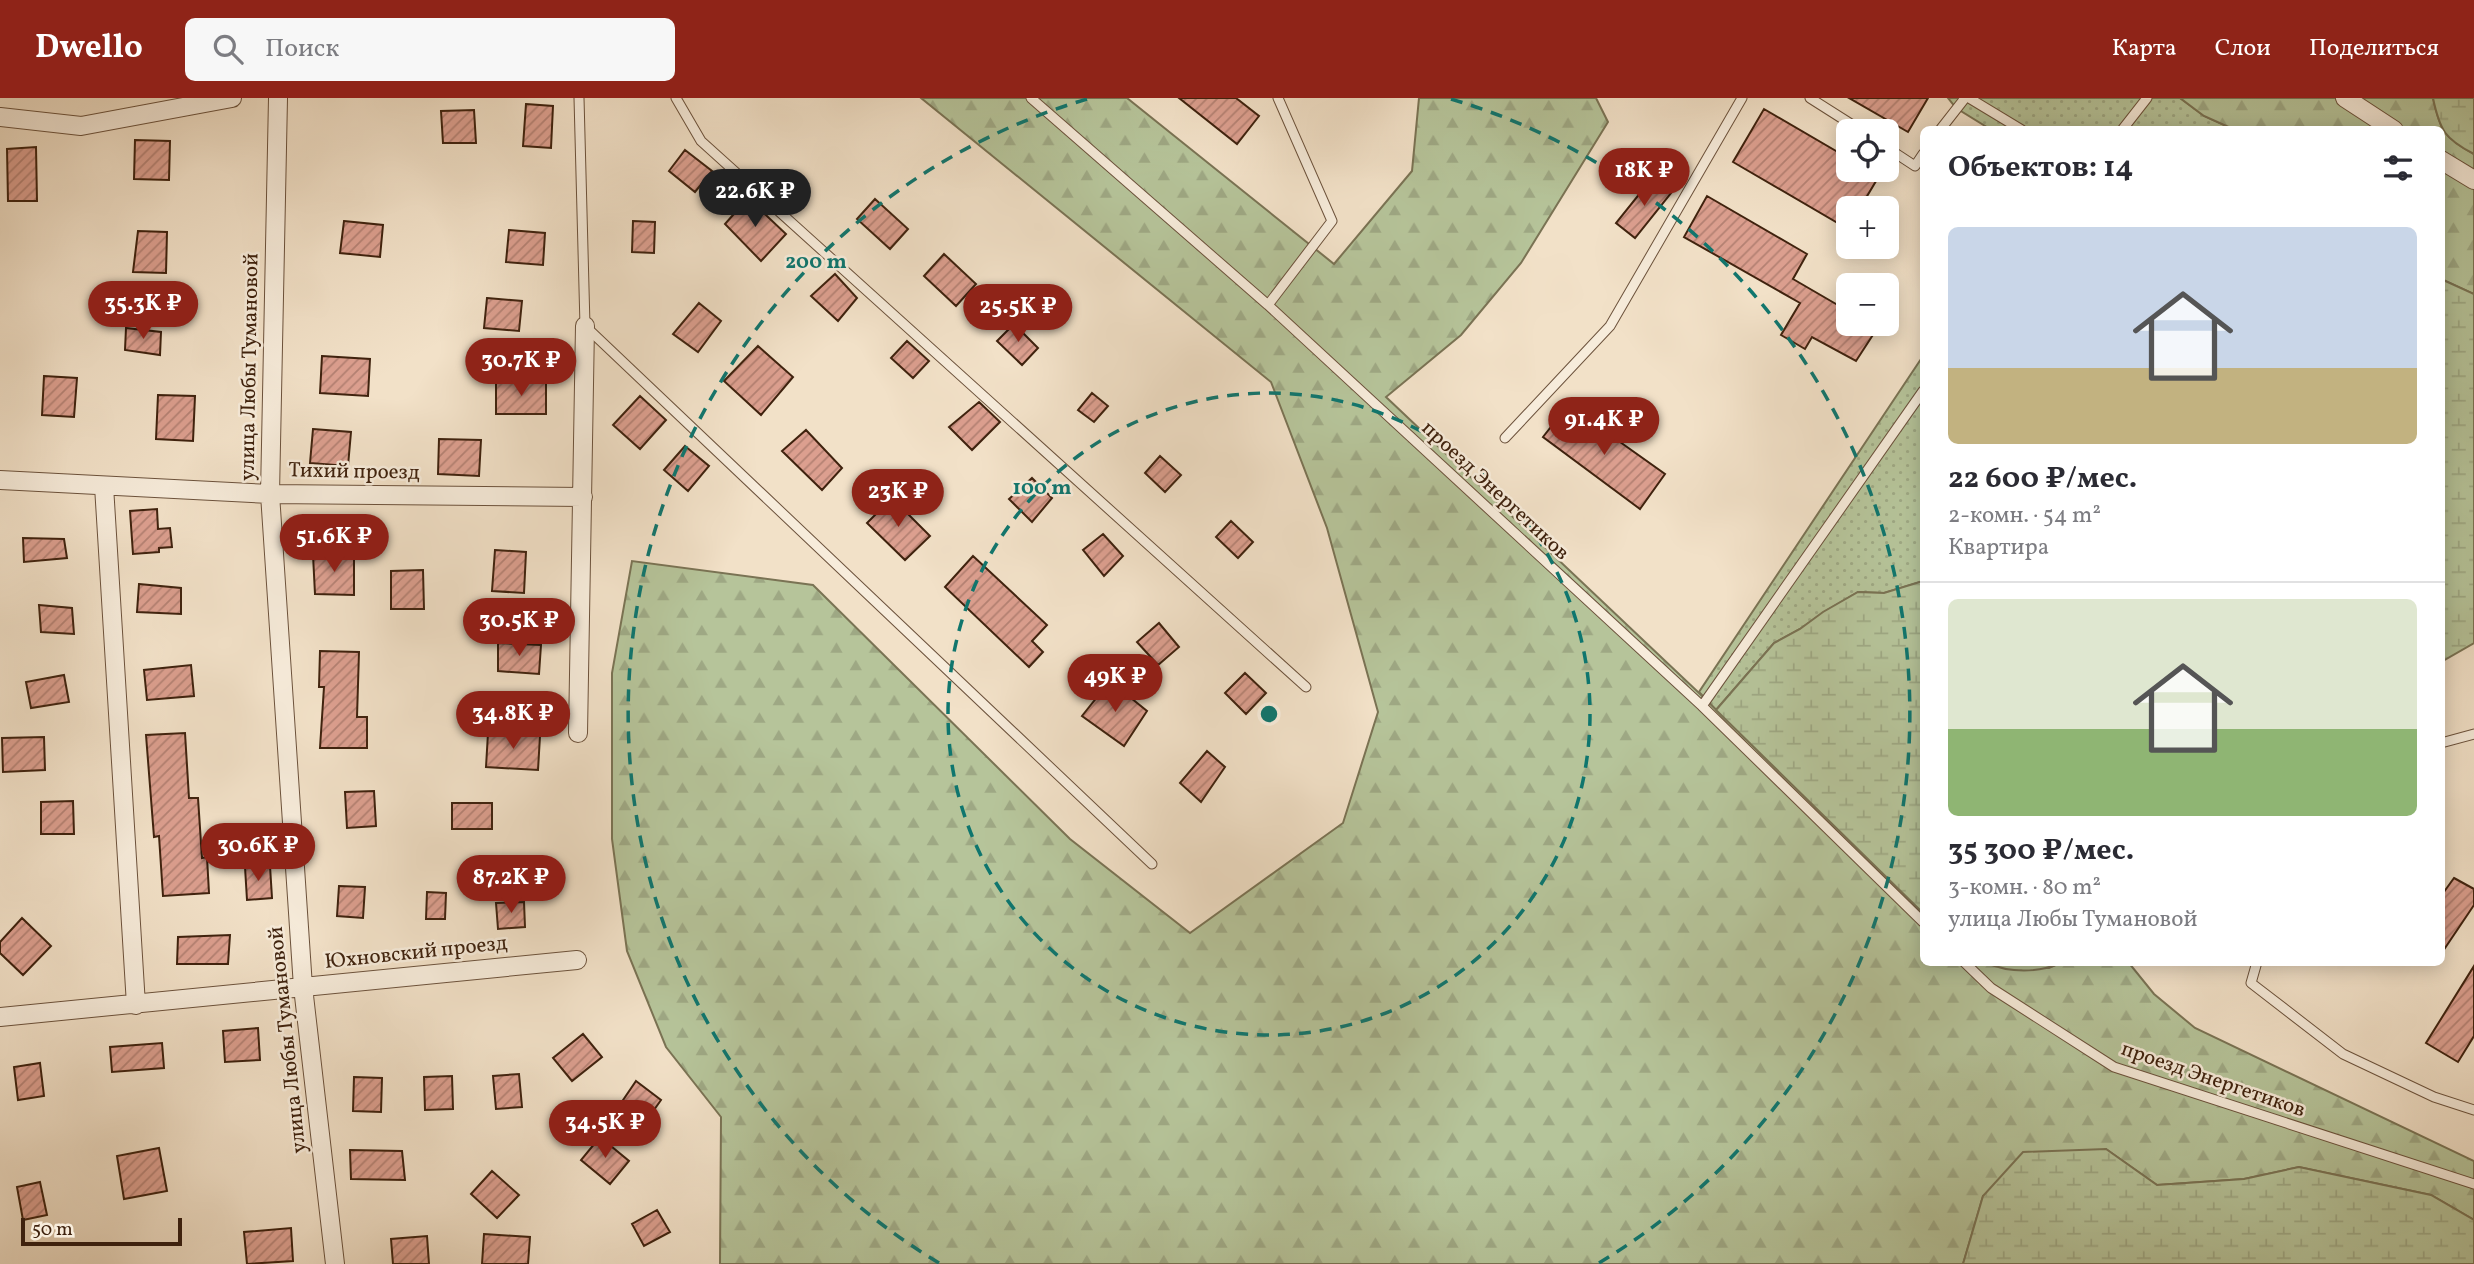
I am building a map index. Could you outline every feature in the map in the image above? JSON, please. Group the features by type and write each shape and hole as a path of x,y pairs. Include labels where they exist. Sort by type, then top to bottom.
{"street":[{"path":"0,117 81,126 232,98"},
{"name":"улица Любы Тумановой","path":"278,98 270,494 303,987 335,1264"},
{"path":"2345,98 2388,126"},
{"path":"2445,162 2474,180"},
{"path":"578,733 584,326"},
{"name":"Тихий проезд","path":"0,480 270,494 583,497"},
{"path":"104,486 136,1005"},
{"name":"Юхновский проезд","path":"0,1017 577,960"}],"lane":[{"path":"579,98 584,326 1152,864"},
{"path":"676,98 701,141 1306,687"},
{"name":"проезд Энергетиков","path":"1031,98 1268,305 1702,706 1920,919"},
{"path":"1268,305 1332,221 1278,98"},
{"path":"1505,438 1610,326 1742,98"},
{"path":"1810,98 1842,119"},
{"path":"1943,126 1967,98 2015,126"},
{"path":"2125,126 2147,98"},
{"path":"1899,156 1915,166 1920,158"},
{"path":"1702,706 1920,395"},
{"path":"2445,742 2474,734"},
{"name":"проезд Энергетиков","path":"1968,966 1991,989 2114,1067 2474,1184"},
{"path":"2255,966 2251,983 2343,1054 2434,1097 2474,1110"}],"green space":[{"path":"921,98 1127,98 1334,264 1412,171 1419,98 1596,98 1608,122 1521,263 1461,335 1386,397 1698,692 1920,910 1920,966 2131,966 2154,994 2195,1028 2474,1161 2474,1220 2431,1195 2299,1167 2244,1179 2157,1185 2106,1149 1983,1196 1963,1264 720,1264 721,1117 666,1047 627,951 612,839 612,673 632,561 813,585 1070,839 1190,933 1343,823 1378,712 1327,528 1271,382"},
{"path":"1948,98 2180,98 2204,116 2226,126 1985,126 1956,108"},
{"path":"2180,98 2433,98 2441,126 2226,126 2204,116"},
{"path":"2433,98 2474,98 2474,154 2456,144 2445,133 2445,126 2441,126"},
{"path":"2445,133 2456,144 2474,154 2474,294 2445,281"},
{"path":"2445,281 2474,294 2474,643 2445,660"},
{"path":"1920,360 1920,582 1884,593 1858,592 1774,643 1716,710 1699,692"},
{"path":"1920,582 1920,910 1716,710 1774,643 1858,592 1884,593"},
{"path":"1996,966 2052,966 2043,969 2005,969"},
{"path":"2106,1149 2157,1185 2244,1179 2299,1167 2431,1195 2474,1220 2474,1264 1963,1264 1983,1196 2023,1152"}],"building":[{"path":"1179,98 1236,98 1259,116 1237,144"},
{"path":"1849,98 1928,98 1908,132 1899,127 1899,119 1885,119"},
{"path":"526,104 553,106 551,148 523,146"},
{"path":"1764,109 1836,151 1836,182 1875,182 1867,196 1836,196 1836,222 1733,162"},
{"path":"474,110 476,143 443,143 441,111"},
{"path":"135,140 170,141 169,180 134,179"},
{"path":"36,147 37,201 8,201 7,149"},
{"path":"685,150 712,171 695,192 669,171"},
{"path":"1653,177 1671,193 1635,238 1616,223"},
{"path":"1707,196 1807,254 1793,279 1836,304 1836,336 1872,336 1856,361 1812,337 1805,349 1781,335 1800,303 1684,237"},
{"path":"748,198 786,234 761,261 725,224"},
{"path":"875,199 908,229 890,249 857,219"},
{"path":"344,221 383,225 380,257 340,253"},
{"path":"633,221 655,222 654,253 632,252"},
{"path":"509,230 545,233 543,265 506,262"},
{"path":"138,231 167,232 166,273 133,272"},
{"path":"944,254 976,284 956,306 924,276"},
{"path":"835,274 857,298 838,321 811,296"},
{"path":"487,298 522,301 519,331 484,328"},
{"path":"699,303 721,321 698,352 673,334"},
{"path":"1014,324 1038,348 1022,365 997,341"},
{"path":"126,328 161,332 160,355 125,350"},
{"path":"907,341 929,361 913,378 891,358"},
{"path":"758,346 793,377 761,415 724,381"},
{"path":"322,356 370,359 368,396 320,393"},
{"path":"44,376 77,378 74,417 42,415"},
{"path":"496,383 546,383 546,414 496,414"},
{"path":"1092,393 1108,406 1094,422 1078,410"},
{"path":"158,395 195,396 193,441 156,439"},
{"path":"640,396 666,420 640,449 613,425"},
{"path":"979,402 1000,422 972,450 949,427"},
{"path":"1568,405 1665,474 1640,509 1543,437"},
{"path":"313,429 351,432 348,466 310,463"},
{"path":"806,430 842,468 822,490 782,451"},
{"path":"439,439 481,440 479,476 438,474"},
{"path":"685,446 709,466 688,491 664,470"},
{"path":"1160,456 1181,475 1165,492 1145,473"},
{"path":"1032,478 1052,498 1032,522 1009,499"},
{"path":"892,498 930,536 905,560 867,523"},
{"path":"157,509 158,529 170,528 172,547 159,548 159,552 133,554 130,511"},
{"path":"1231,521 1253,542 1238,558 1216,537"},
{"path":"1103,534 1123,556 1104,576 1083,550"},
{"path":"23,538 64,539 67,558 24,562"},
{"path":"495,550 526,552 524,593 492,591"},
{"path":"354,552 354,595 315,594 313,555"},
{"path":"973,556 1047,625 1032,641 1043,652 1029,667 945,587"},
{"path":"423,570 424,609 391,609 391,571"},
{"path":"139,584 181,588 181,614 137,612"},
{"path":"39,605 72,608 74,634 41,632"},
{"path":"1159,623 1179,647 1158,665 1137,642"},
{"path":"498,643 541,645 539,674 498,671"},
{"path":"320,651 359,652 357,717 367,717 367,748 320,748 324,687 319,687"},
{"path":"191,665 194,696 147,700 144,670"},
{"path":"1245,673 1266,693 1246,714 1225,693"},
{"path":"64,675 69,702 31,708 26,682"},
{"path":"1110,681 1147,711 1124,746 1082,716"},
{"path":"185,733 189,798 198,798 202,858 207,857 209,893 163,896 159,836 154,837 146,735"},
{"path":"488,733 540,736 538,770 486,767"},
{"path":"44,737 45,770 3,772 2,738"},
{"path":"1207,751 1225,767 1201,802 1180,783"},
{"path":"374,791 376,826 347,828 345,792"},
{"path":"73,801 74,834 41,834 41,802"},
{"path":"452,803 492,803 492,829 452,829"},
{"path":"270,866 272,898 247,900 245,867"},
{"path":"2454,878 2474,889 2474,905 2445,948 2445,890"},
{"path":"339,886 365,887 363,918 337,916"},
{"path":"427,892 446,893 445,919 426,919"},
{"path":"524,902 525,927 498,929 496,903"},
{"path":"22,918 51,946 23,975 0,953 0,942"},
{"path":"230,935 228,964 177,964 178,937"},
{"path":"2474,966 2474,1036 2458,1062 2426,1043"},
{"path":"258,1028 260,1060 225,1062 223,1031"},
{"path":"583,1034 602,1057 572,1081 553,1058"},
{"path":"162,1043 164,1068 112,1072 110,1047"},
{"path":"40,1063 44,1096 18,1100 14,1067"},
{"path":"519,1074 522,1107 496,1109 493,1076"},
{"path":"452,1076 453,1109 425,1110 424,1077"},
{"path":"354,1077 382,1078 381,1112 353,1111"},
{"path":"636,1081 661,1100 644,1124 619,1106"},
{"path":"600,1137 629,1161 610,1184 581,1160"},
{"path":"159,1148 167,1191 124,1199 117,1156"},
{"path":"350,1150 402,1151 405,1180 351,1179"},
{"path":"492,1171 519,1195 497,1218 471,1194"},
{"path":"40,1182 47,1215 23,1220 17,1187"},
{"path":"657,1210 670,1232 644,1246 632,1224"},
{"path":"291,1228 293,1261 247,1264 244,1232"},
{"path":"484,1234 530,1237 528,1264 482,1264"},
{"path":"427,1236 429,1264 393,1264 391,1239"}]}
